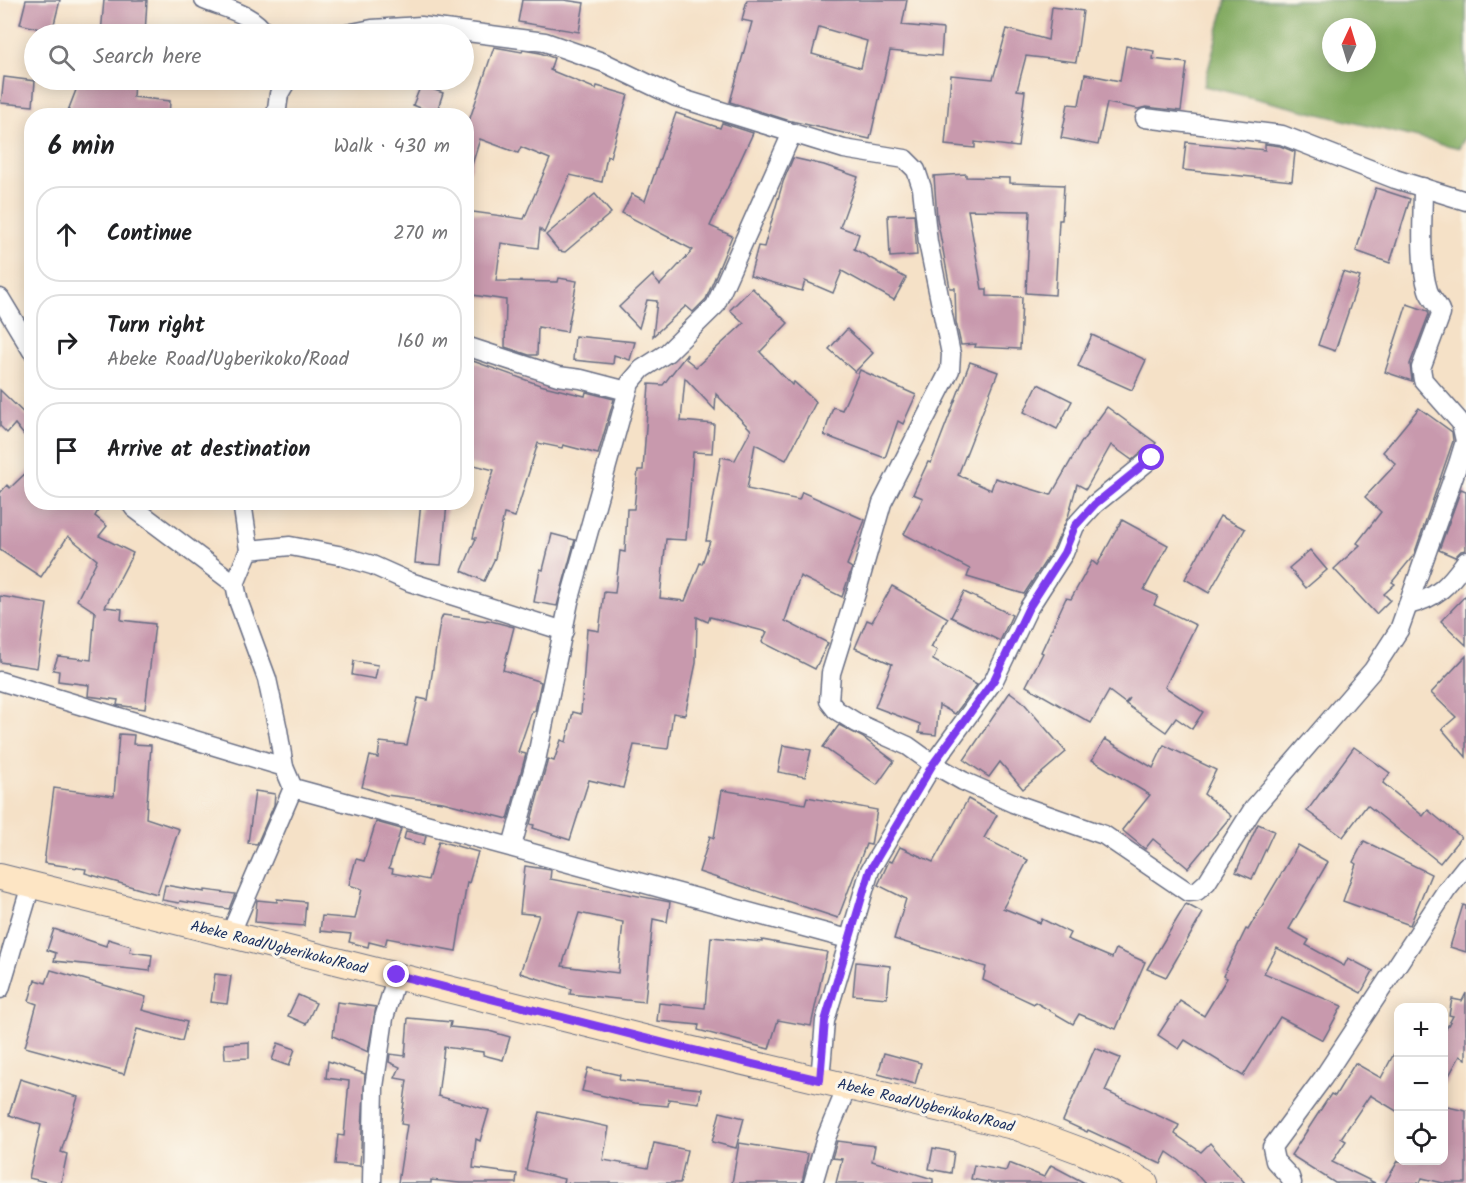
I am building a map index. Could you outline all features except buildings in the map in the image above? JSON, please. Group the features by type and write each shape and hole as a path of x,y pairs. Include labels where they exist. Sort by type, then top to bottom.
{"street":[{"path":"204,0 241,14 257,24"},
{"path":"474,33 545,42 605,63 676,97 844,148 905,159 916,170 922,188 928,242 951,354 950,370 882,503 831,673 829,701 836,710 857,723 908,746 963,781 1013,803 1104,835 1188,892 1197,891 1207,882 1253,809 1372,670 1399,630 1465,441 1461,423 1423,380 1421,369 1441,314 1440,307 1434,302 1428,290 1425,270 1423,187"},
{"path":"277,108 281,90"},
{"path":"1145,118 1282,135 1395,178 1466,201"},
{"path":"512,846 537,756 569,602 630,383 642,369 667,353 715,306 792,133"},
{"path":"0,298 24,338"},
{"path":"474,349 558,376 581,379 627,391"},
{"path":"820,1080 825,1021 870,870 933,764 994,680 1028,609 1064,553 1075,526 1095,504 1152,458"},
{"path":"137,510 235,584"},
{"path":"230,935 293,788 284,767 267,679 239,603 235,584 249,550 243,510"},
{"path":"249,550 290,546 338,555 410,582 564,631"},
{"path":"1408,605 1427,601 1447,586 1466,561"},
{"path":"0,681 284,767"},
{"path":"293,788 848,939"},
{"path":"1292,1183 1290,1177 1275,1161 1272,1148 1323,1078 1446,891 1466,866"},
{"name":"Abeke Road/Ugberikoko/Road","path":"0,877 668,1044 1017,1127 1084,1152 1145,1183"},
{"path":"0,989 31,885"},
{"path":"372,1183 374,1087 384,1018 397,975"},
{"path":"813,1183 826,1138 847,1087"}],"green space":[{"path":"1226,0 1466,0 1466,136 1459,148 1204,86"}],"route":[{"path":"397,975 820,1080 825,1021 870,870 933,764 994,680 1028,609 1064,553 1075,526 1095,504 1152,458"}]}
